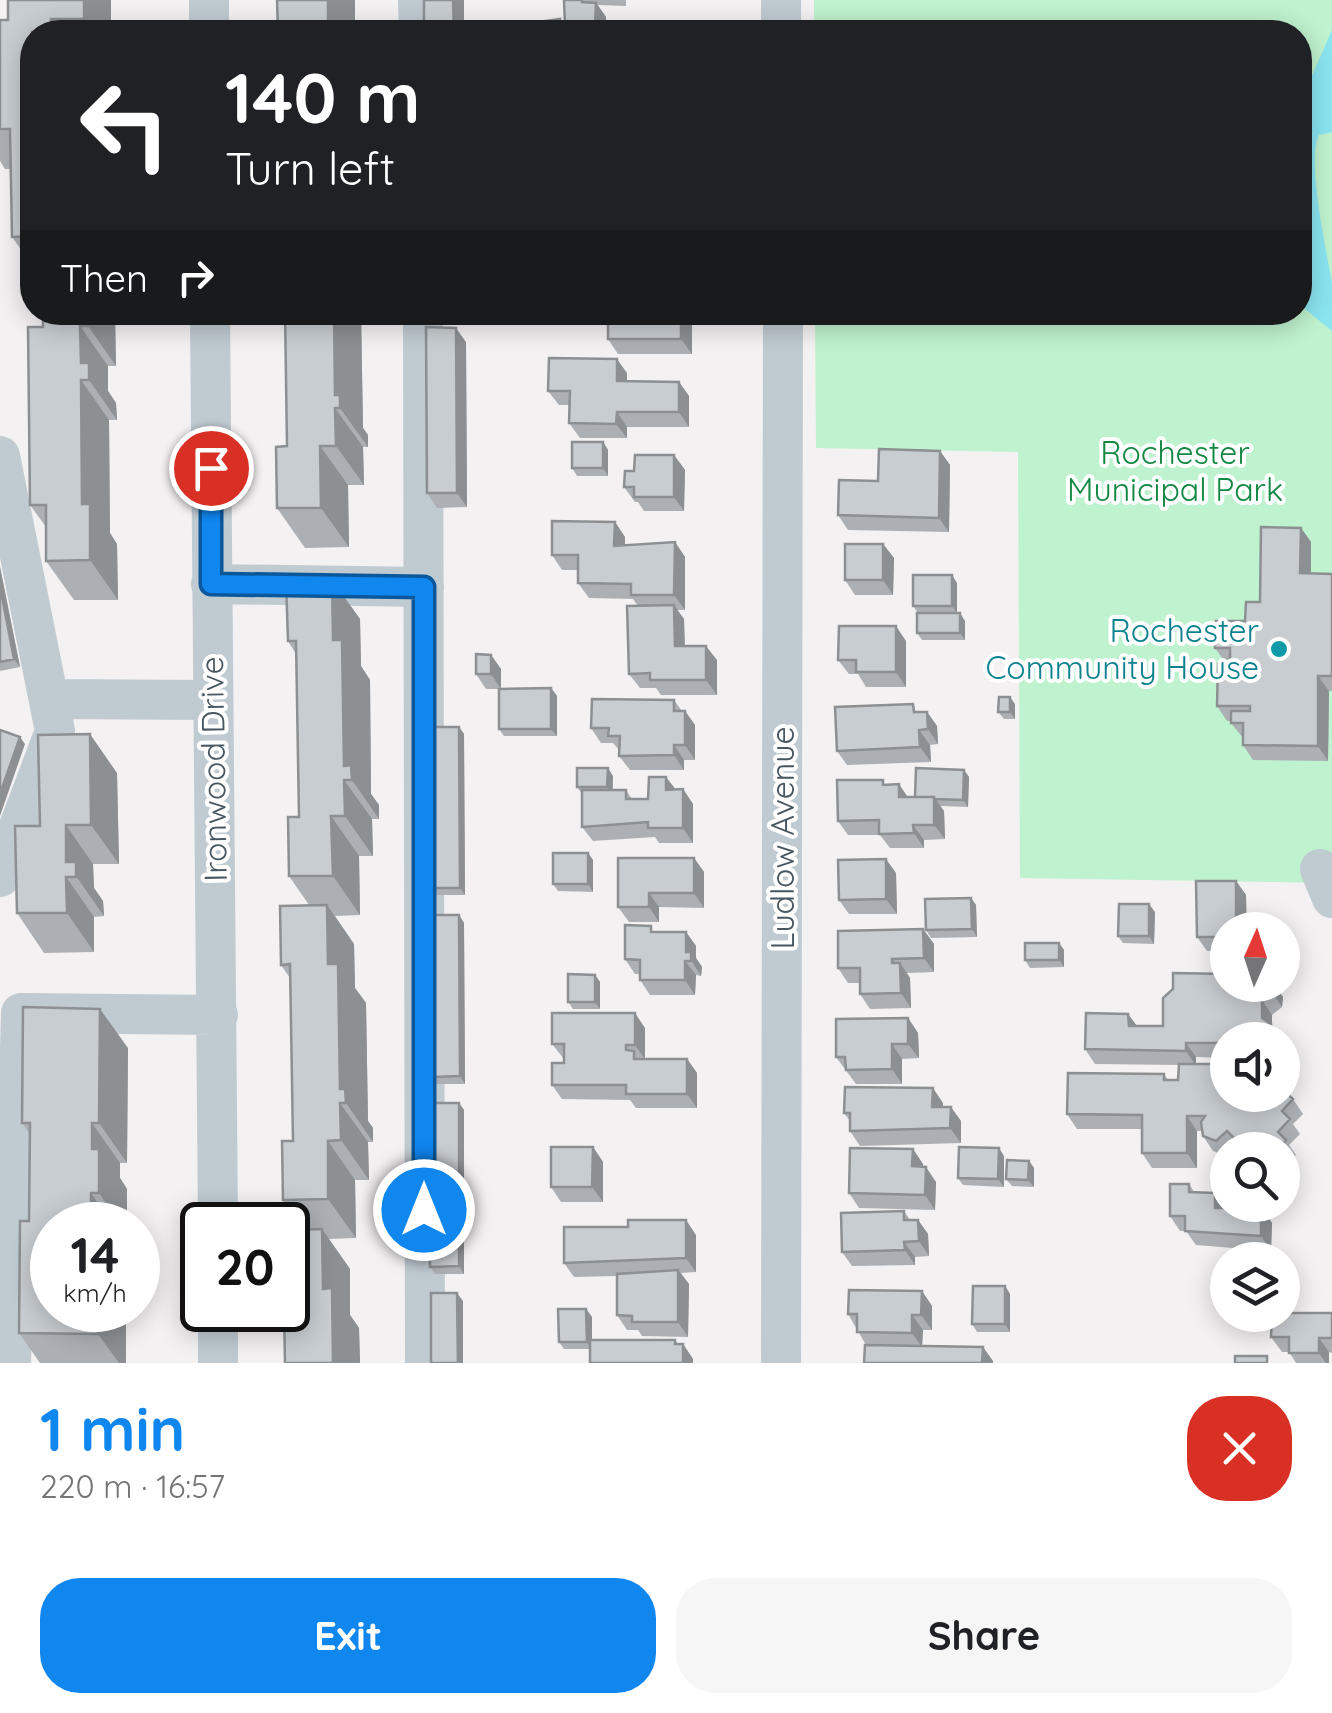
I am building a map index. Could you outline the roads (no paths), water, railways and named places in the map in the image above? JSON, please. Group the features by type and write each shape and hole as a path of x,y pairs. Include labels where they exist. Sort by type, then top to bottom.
{"street":[{"name":"Ironwood Drive","path":"210,325 218,1202"},
{"path":"423,325 425,1363"},
{"name":"Ludlow Avenue","path":"782,1363 783,325"},
{"path":"0,456 55,731 0,877"},
{"path":"211,584 424,587"},
{"path":"49,700 212,700"},
{"path":"10,1363 10,1015 218,1015"},
{"path":"218,1332 218,1363"}],"water":[{"path":"1332,30 1332,132 1319,135 1315,165 1332,283 1332,331 1312,315 1312,76"}],"place":[{"name":"Rochester Community House","path":"1279,649"}],"park label":[{"name":"Rochester Municipal Park","path":"1175,472"}]}
